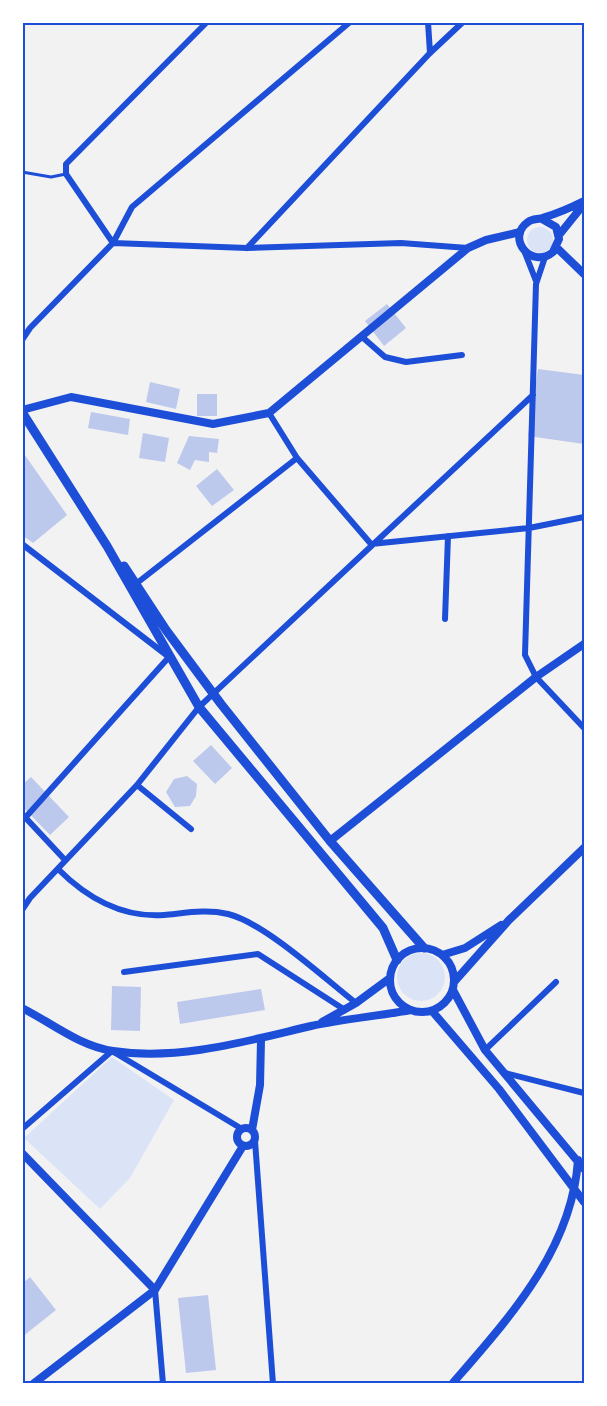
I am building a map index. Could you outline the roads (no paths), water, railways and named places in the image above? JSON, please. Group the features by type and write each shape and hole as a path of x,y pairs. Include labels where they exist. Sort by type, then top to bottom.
{"main road":[{"path":"585,203 559,235 556,248 545,258 525,253 520,243 520,232 529,221 542,219 585,203"},
{"path":"542,219 550,222 559,235"},
{"path":"556,248 585,274"},
{"path":"22,411 107,546 199,707 383,928 397,960"},
{"path":"107,546 137,583 166,630 214,694 330,841 424,948"},
{"path":"22,1008 82,1042 112,1051 176,1052 211,1049 261,1040 313,1026 411,1010 432,1011 441,1007 454,986 509,920 585,848"},
{"path":"442,955 465,948 509,920"},
{"path":"411,1010 393,994 390,978 397,960 414,949 424,948 442,955 452,967 454,986 484,1050 585,1169"},
{"path":"313,1026 345,1010 390,978"},
{"path":"432,1011 470,1054 585,1202"},
{"path":"470,1054 484,1050"},
{"path":"452,1383 510,1315 551,1257 576,1190 578,1160"}],"street":[{"path":"113,243 66,174 66,164 207,22"},
{"path":"22,340 30,328 113,243 132,207 350,22"},
{"path":"428,22 430,53"},
{"path":"248,248 430,53 463,22"},
{"path":"22,411 71,397 213,424 269,413 468,248 486,240 520,232"},
{"path":"113,243 248,248 401,243 468,248"},
{"path":"525,253 536,285"},
{"path":"545,258 536,285 525,655 536,677 585,729"},
{"path":"361,336 385,357 406,362 462,355"},
{"path":"22,910 65,860 137,785 199,707 533,395"},
{"path":"269,413 297,458 371,544"},
{"path":"137,583 297,458"},
{"path":"371,544 529,528 585,517"},
{"path":"445,619 448,536"},
{"path":"22,544 169,657 24,816 65,860"},
{"path":"330,841 536,677 585,644"},
{"path":"137,785 191,829"},
{"path":"58,869 87,895 125,912 160,915 203,911 230,914 272,936 356,1003"},
{"path":"124,972 258,954 345,1010"},
{"path":"484,1050 556,982"},
{"path":"261,1040 260,1085 252,1130 255,1141 273,1383"},
{"path":"22,1129 112,1051 242,1129 252,1130"},
{"path":"505,1073 585,1093"},
{"path":"242,1129 237,1138 243,1146"},
{"path":"243,1146 249,1146 255,1141"},
{"path":"33,1383 155,1290 243,1146"},
{"path":"22,1153 155,1290 163,1383"}],"lane":[{"path":"22,172 51,177 66,174"}]}
